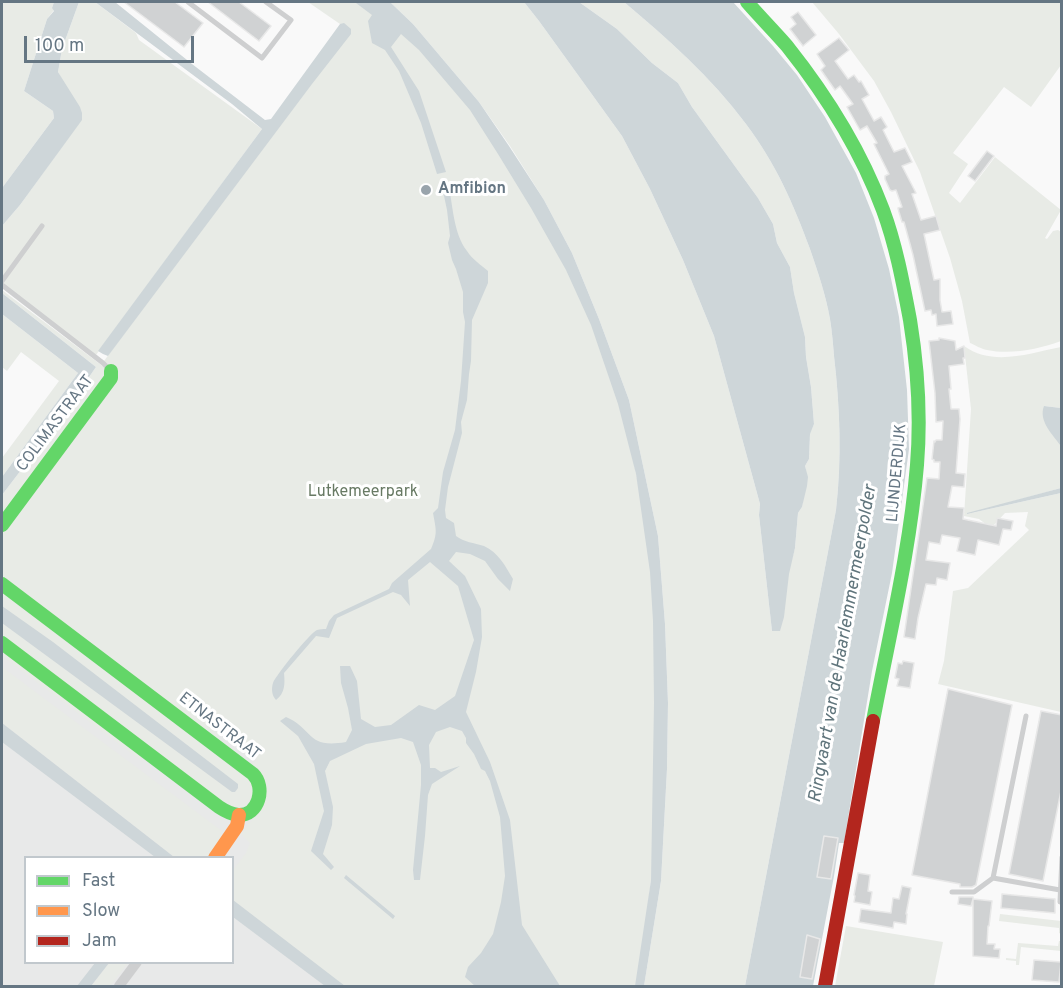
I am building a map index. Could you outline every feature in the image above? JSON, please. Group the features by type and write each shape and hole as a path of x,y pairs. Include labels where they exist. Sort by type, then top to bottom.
{"street":[{"name":"LIJNDERDIJK","path":"747,2 784,43 805,71 844,131 865,170 891,234 912,336 918,391 917,467 907,544 825,987"},
{"name":"COLIMASTRAAT","path":"2,525 111,378 111,371"},
{"name":"ETNASTRAAT","path":"2,584 244,766 258,779 259,799 249,811 239,815"},
{"path":"2,643 217,806 239,815 237,826 216,856"},
{"path":"119,987 136,964"}],"lane":[{"path":"188,2 262,58 291,20 266,2"},
{"path":"42,226 2,283 111,371"},
{"path":"952,892 974,892 993,878 1026,716"},
{"path":"1061,856 1060,902 1062,902"},
{"path":"993,878 1060,890"}],"shaded area":[{"path":"2,575 224,729 259,758 270,791 234,890 234,856 24,856 24,964 234,964 234,907 341,986 2,986"}],"green space":[{"path":"2,2 54,2 52,8 54,10 47,19 24,91 53,111 54,118 2,188"},
{"path":"79,2 95,2 136,33 139,40 262,129 96,355 2,285 2,226 20,205 81,120 58,72 62,49"},
{"name":"Lutkemeerpark","path":"308,2 356,2 415,36 477,111 575,274 620,395 654,562 657,831 638,986 341,986 234,907 234,869 246,853 250,843 241,834 262,807 251,764 257,759 222,733 215,740 2,581 2,495 96,367 2,293 2,290 104,367 115,378 104,361 273,128 345,24 340,24"},
{"path":"390,2 524,2 622,136 683,260 714,336 760,504 759,515 772,631 795,548 798,513 802,507 807,477 805,466 809,459 810,433 814,424 805,337 790,267 777,243 773,224 758,198 692,107 678,83 652,63 617,29 579,2 624,2 704,74 733,107 766,154 790,200 810,249 824,293 832,333 839,414 838,491 745,986 644,986 661,881 668,703 658,536 629,400 572,253 544,200 479,102 413,24"},
{"path":"812,2 1061,2 1061,65 1031,107 1004,87 953,153 968,164 949,193 960,203 995,157 1061,210 1045,238 1047,239 1053,231 1061,232 1061,341 1034,349 1006,352 985,349 970,343 962,301 950,258 920,172 874,81"},
{"path":"2,314 78,373 2,477 2,458 59,381 21,352 7,371 2,367"},
{"path":"964,346 987,356 999,357 1012,357 1061,347 1061,408 1044,406 1061,445 1061,488 967,514 1061,493 1061,712 938,684 944,661 953,591 968,588 1029,530 1025,526 1028,512 1005,513 994,525 987,525 979,519 964,516 971,409"},
{"path":"2,589 245,771 254,785 253,796 245,806 232,809 2,640"},
{"path":"2,648 144,755 140,760 2,656"},
{"path":"2,667 222,831 221,840 209,856 173,856 2,723"},
{"path":"1000,914 1061,921 1061,934 1059,928 999,921"},
{"path":"846,926 943,942 934,986 835,986"},
{"path":"1061,941 1061,951 1021,947 1019,965 1016,965 1016,961 1006,960 1006,958 1016,959 1018,943 1058,946"},
{"path":"108,964 127,964 110,986 91,986"}],"water":[{"path":"54,2 79,2 62,49 58,72 80,107 82,120 2,226 2,188 54,118 53,111 24,91 47,19 54,11 52,8"},
{"path":"95,2 115,2 265,120 271,119 340,24 344,23 351,29 351,34 108,356 98,351 262,129"},
{"path":"357,2 390,2 413,24 479,102 544,200 572,253 629,400 658,536 668,703 661,881 644,986 635,986 651,880 653,621 650,572 636,474 618,404 591,325 566,270 531,208 470,110 419,50 401,34 391,47 419,91 446,172 437,174 421,123 399,71 385,50 372,43 368,21 372,15"},
{"path":"524,2 579,2 617,29 652,63 678,83 692,107 758,198 773,224 777,243 790,267 805,337 814,424 810,434 809,459 805,466 808,477 807,486 802,507 798,513 795,548 780,631 772,631 759,515 760,504 714,336 683,260 622,136"},
{"name":"Ringvaart van de Haarlemmermeerpolder","path":"624,2 733,2 773,46 797,75 825,117 856,173 874,218 889,269 899,317 907,390 909,449 892,573 872,671 844,843 839,843 813,986 745,986 836,510 840,433 830,319 819,275 797,216 783,184 757,139 704,74"},
{"path":"448,182 454,218 462,244 469,254 488,271 488,283 472,320 467,400 461,422 462,433 448,487 446,518 454,523 456,536 484,546 493,552 513,579 510,591 485,561 470,554 456,552 449,561 465,576 481,609 482,637 466,712 490,762 510,820 522,925 560,986 475,986 465,977 468,967 481,953 493,934 505,876 500,817 490,781 466,743 462,731 450,727 436,732 429,745 430,768 441,772 460,766 432,784 428,795 420,880 414,880 413,870 421,765 413,742 401,738 366,744 330,761 325,771 333,807 332,825 323,854 334,867 331,870 311,851 324,811 314,764 298,736 280,721 286,717 302,727 312,737 324,743 346,742 352,730 341,683 340,666 350,666 357,681 361,719 375,727 391,725 419,705 435,710 455,696 474,640 458,586 430,562 408,580 410,606 401,595 393,592 337,618 329,638 316,636 284,673 284,688 276,700 272,692 275,679 313,633 326,629 334,615 389,589 392,583 431,549 435,539 433,513 438,508 443,472 455,430 465,322 463,292 448,243 450,236 447,210 440,185"},
{"path":"2,293 96,367 2,495 2,477 78,373 2,314"},
{"path":"1044,406 1061,408 1061,446 1045,422"},
{"path":"1061,488 1061,493 967,514 967,513"},
{"path":"2,606 53,642 238,784 235,792 2,623"},
{"path":"2,723 173,856 154,856 2,742"},
{"path":"346,875 395,916 393,919 344,878"},
{"path":"234,901 345,986 325,986 234,918"},
{"path":"94,964 108,964 91,986 77,986"}],"building":[{"path":"124,2 175,2 203,23 184,47"},
{"path":"208,2 239,2 271,26 259,41"},
{"path":"798,12 816,35 803,46 790,29 796,24 791,17"},
{"path":"839,38 849,50 835,61 848,79 854,75 859,82 861,81 869,95 862,99 874,121 881,117 887,127 883,130 894,152 905,148 912,162 902,166 916,193 912,194 921,220 936,216 940,230 924,234 934,280 940,279 942,312 951,311 953,324 937,326 936,314 932,315 931,310 925,311 913,255 898,208 902,207 896,190 890,190 885,179 885,176 889,174 874,144 877,143 867,126 860,130 847,107 853,104 840,86 835,90 821,70 825,66 817,54"},
{"path":"987,151 994,156 975,181 968,176"},
{"path":"939,338 955,341 956,350 964,346 965,358 963,358 964,364 949,366 951,409 959,409 960,419 956,473 965,474 964,487 952,486 948,507 964,508 963,519 996,526 997,518 1013,521 1011,530 1003,529 999,545 978,540 975,555 957,551 960,538 942,535 940,544 929,542 926,560 950,563 947,580 937,578 936,585 926,584 915,639 904,637 927,478 939,479 940,462 934,462 932,459 934,441 942,440 943,421 936,422 929,341 939,340"},
{"path":"903,661 914,663 910,688 897,686 899,679 895,678 898,663 902,664"},
{"path":"948,689 1012,705 976,885 972,887 960,887 960,884 912,875"},
{"path":"1041,711 1062,715 1062,786 1043,881 1009,874"},
{"path":"824,836 838,838 831,879 817,877"},
{"path":"858,873 870,875 868,891 872,892 870,905 854,902"},
{"path":"902,886 911,888 906,924 894,922 893,928 859,922 861,909 891,913 893,898 899,899"},
{"path":"1002,894 1055,899 1055,913 1001,908"},
{"path":"959,897 973,897 971,906 958,904"},
{"path":"973,899 992,901 987,944 995,944 994,949 1000,949 999,958 973,956"},
{"path":"807,935 820,939 812,979 800,977"},
{"path":"1034,960 1061,962 1059,982 1032,980"}],"traffic: fast":[{"path":"747,2 787,46 815,84 841,124 864,166 892,237 910,320 918,392 917,465 904,561 873,721"},
{"path":"2,525 111,378 111,371"},
{"path":"2,584 253,774 260,793 255,806 251,811 238,815 221,808 2,643"}],"traffic: slow":[{"path":"216,856 237,826 239,815"}],"traffic: jam":[{"path":"825,986 873,721"}],"place":[{"name":"Amfibion","path":"426,190"}]}
